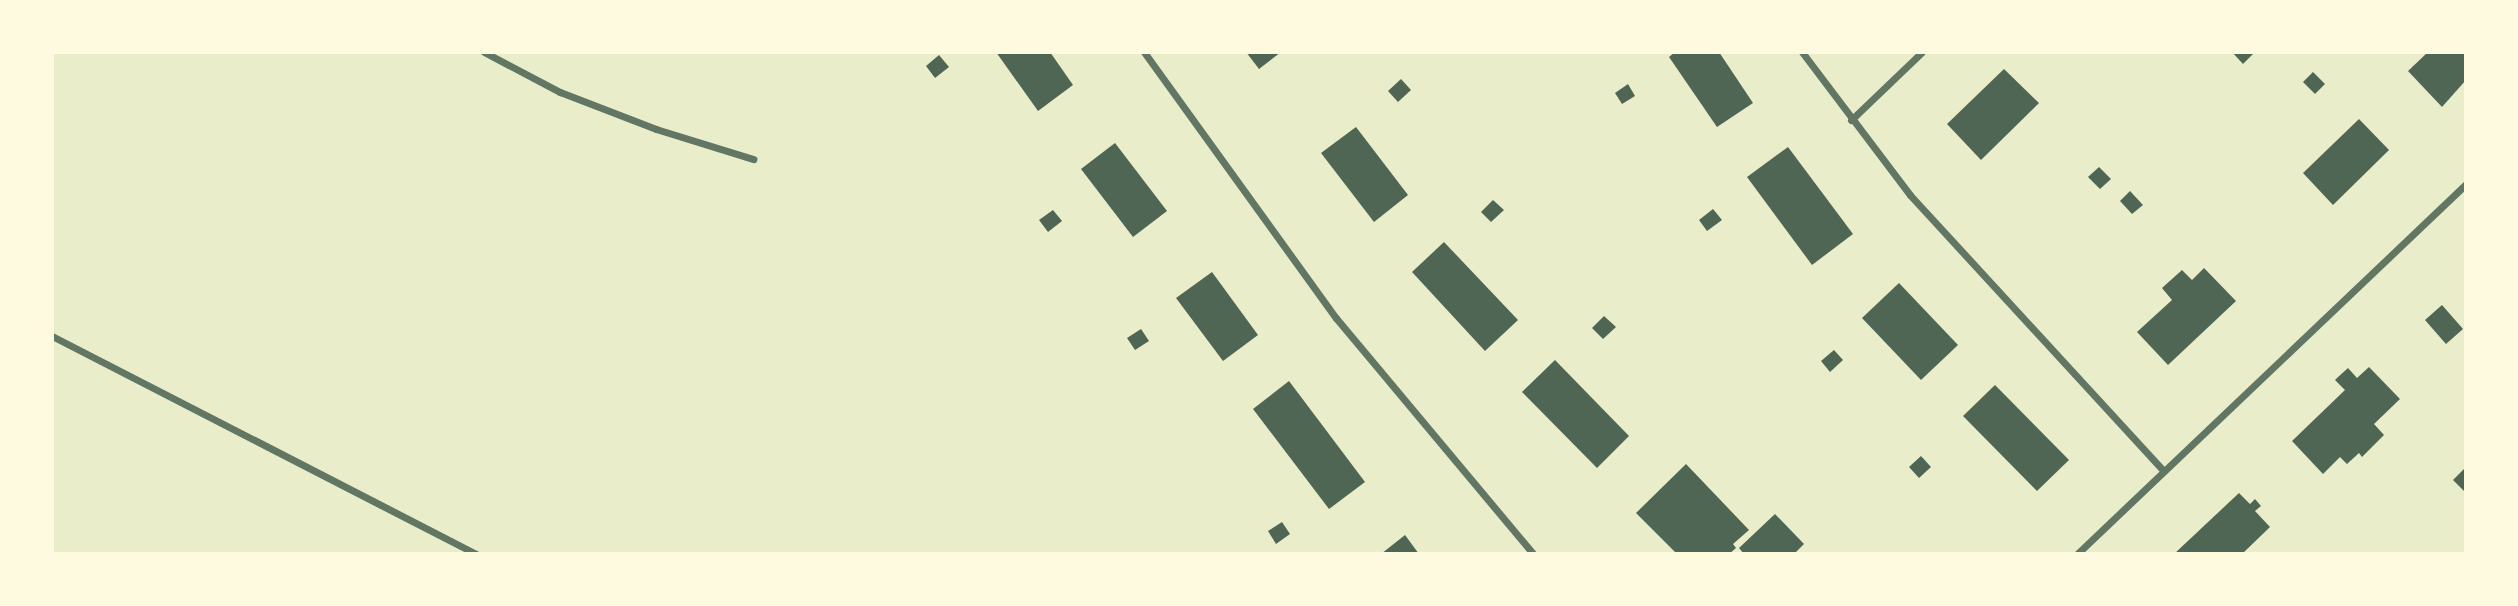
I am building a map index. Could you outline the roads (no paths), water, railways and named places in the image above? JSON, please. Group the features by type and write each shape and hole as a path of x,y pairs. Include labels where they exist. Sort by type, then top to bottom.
{"street":[{"path":"484,52 560,92 656,129 753,159"},
{"path":"1144,52 1336,318 1533,554"},
{"path":"1802,52 1910,195 2163,470"},
{"path":"1851,120 1922,52"},
{"path":"2077,554 2466,184"},
{"path":"52,336 477,554"}]}
